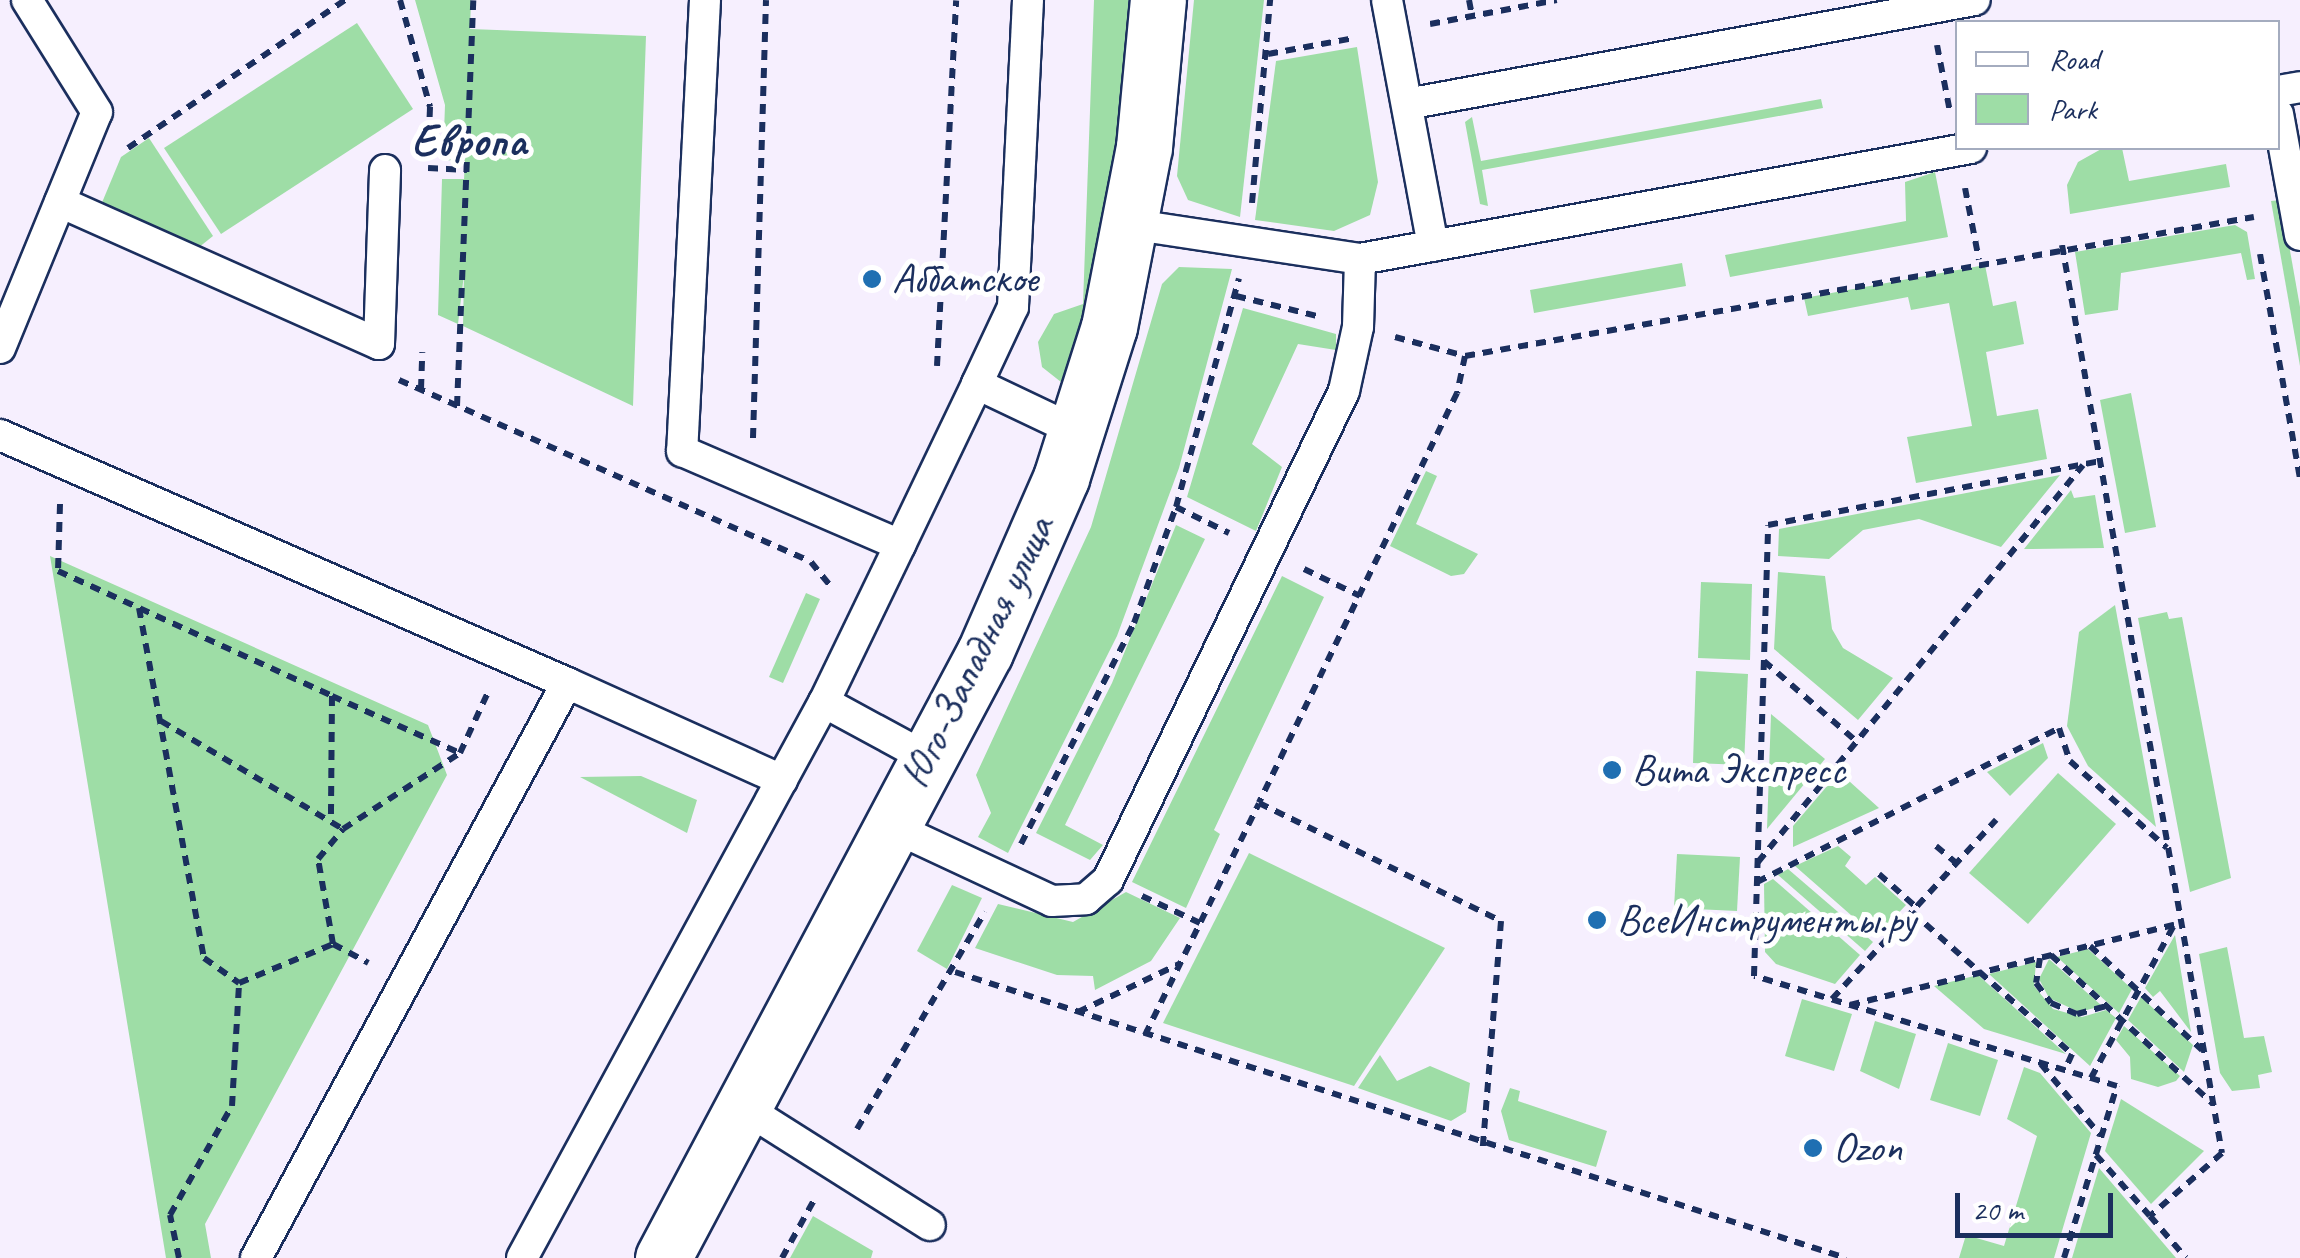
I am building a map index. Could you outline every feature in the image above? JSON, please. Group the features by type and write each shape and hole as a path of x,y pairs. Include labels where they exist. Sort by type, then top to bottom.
{"street":[{"name":"Юго-Западная улица","path":"663,1258 985,652 1076,430 1109,327 1129,224 1158,0"}],"lane":[{"path":"0,348 97,112 27,0"},
{"path":"705,0 682,451 900,545"},
{"path":"522,1258 824,702 1012,307 1028,0"},
{"path":"1387,0 1433,246"},
{"path":"1406,104 1975,0"},
{"path":"2280,125 2300,235"},
{"path":"1129,224 1360,259 1961,150"},
{"path":"60,202 379,344 384,170"},
{"path":"892,827 1002,880 1067,903 1108,880 1344,392 1358,327 1360,259"},
{"path":"978,384 1076,430"},
{"path":"0,435 782,780"},
{"path":"256,1258 567,684"},
{"path":"824,702 929,759"},
{"path":"743,1108 930,1225"}],"path":[{"path":"118,154 356,0"},
{"path":"457,406 474,0"},
{"path":"764,450 749,415 766,0"},
{"path":"930,383 937,366 956,0"},
{"path":"782,1258 834,1165 955,972 1134,622 1176,507 1236,296 1246,242 1270,0"},
{"path":"1470,0 1472,16"},
{"path":"428,168 466,170"},
{"path":"1236,296 1465,356 2253,212 2300,479"},
{"path":"2062,245 2178,923 2222,1153 2150,1216"},
{"path":"1145,1035 1457,393 1465,356"},
{"path":"386,374 811,562 832,582 832,605 864,530"},
{"path":"2064,1258 2117,1086 1754,976 1768,525 2100,461"},
{"path":"61,462 58,572 460,753"},
{"path":"1758,862 2084,464"},
{"path":"139,608 204,958 239,984"},
{"path":"333,944 318,858 343,830 460,753 505,657"},
{"path":"1764,661 1856,742"},
{"path":"330,821 332,696"},
{"path":"162,722 343,830"},
{"path":"1757,882 2060,728 2070,760 2168,848"},
{"path":"1259,803 1501,922 1484,1146"},
{"path":"1832,999 1996,820"},
{"path":"1936,846 1956,864"},
{"path":"1880,874 1980,973 2072,1054 2066,1070"},
{"path":"1850,1005 2178,923"},
{"path":"2090,1078 2178,923"},
{"path":"239,984 333,944"},
{"path":"333,944 404,984"},
{"path":"2089,945 2204,1052"},
{"path":"2050,956 2214,1105"},
{"path":"2040,958 2036,982 2051,1004 2077,1014 2106,1006"},
{"path":"1078,1012 1180,963"},
{"path":"955,972 1484,1146 1846,1258"},
{"path":"179,1258 170,1215 232,1106 239,984"},
{"path":"2038,1062 2101,1136"},
{"path":"2096,1155 2186,1258"}],"green space":[{"path":"415,0 471,0 470,29 646,36 633,406 463,326 464,274 458,324 438,315 442,179 464,179 465,161 443,160 445,105"},
{"path":"1094,0 1136,0 1132,104 1072,381 1061,382 1042,367 1038,342 1054,314 1083,304"},
{"path":"1194,0 1264,0 1240,217 1188,200 1177,176"},
{"path":"357,23 413,109 221,234 164,148"},
{"path":"1357,47 1378,182 1370,215 1334,231 1255,220 1276,61"},
{"path":"1821,99 1823,108 1482,170 1488,206 1480,204 1465,122 1472,117 1481,161"},
{"path":"149,138 213,236 198,248 101,205 121,157"},
{"path":"2099,150 2122,150 2129,181 2226,164 2230,187 2070,214 2067,185 2078,162"},
{"path":"1935,172 1948,237 1730,277 1725,255 1906,221 1905,182"},
{"path":"2281,200 2300,307 2300,366 2271,201"},
{"path":"2235,225 2247,232 2255,279 2247,280 2241,253 2121,273 2118,310 2085,315 2075,252"},
{"path":"1682,263 1686,286 1534,313 1530,290"},
{"path":"1985,265 1993,306 2016,301 2024,344 1986,352 1997,416 2038,409 2047,459 1916,483 1907,437 1972,426 1949,303 1911,310 1908,297 1808,316 1804,298"},
{"path":"1179,267 1232,269 1179,468 1117,636 1008,853 978,837 991,813 976,775 1091,527 1162,284"},
{"path":"1243,308 1336,334 1336,350 1298,344 1252,444 1282,467 1256,531 1187,497"},
{"path":"2131,393 2156,527 2125,533 2100,400"},
{"path":"1426,471 1437,476 1416,524 1478,554 1464,574 1451,576 1390,546"},
{"path":"2060,475 2001,547 1919,519 1863,530 1829,559 1778,556 1779,529"},
{"path":"2071,490 2074,498 2095,495 2104,548 2024,549"},
{"path":"1176,525 1205,539 1065,825 1103,845 1090,860 1036,833 1112,683"},
{"path":"50,556 428,725 447,775 205,1224 211,1258 166,1258"},
{"path":"1778,572 1825,576 1832,629 1843,648 1893,678 1858,720 1774,649"},
{"path":"1282,576 1324,597 1214,830 1220,834 1186,908 1132,882"},
{"path":"1701,582 1752,584 1750,660 1698,658"},
{"path":"806,593 820,599 783,683 769,677"},
{"path":"2115,605 2156,827 2088,766 2067,726 2079,632"},
{"path":"2167,612 2169,619 2182,617 2231,878 2190,892 2138,618"},
{"path":"1696,671 1748,674 1744,765 1693,763"},
{"path":"1771,714 1825,759 1767,829"},
{"path":"2043,743 2048,758 2010,796 1987,772"},
{"path":"1839,772 1879,808 1793,847 1793,826"},
{"path":"2058,773 2116,824 2028,924 1969,873"},
{"path":"641,776 697,800 687,833 580,777"},
{"path":"1838,846 1851,857 1845,866 1866,885 1875,877 1906,905 1876,937 1795,866"},
{"path":"1249,853 1445,948 1354,1086 1163,1023"},
{"path":"1677,854 1740,857 1737,911 1674,908"},
{"path":"1788,869 1873,942 1865,951 1778,875"},
{"path":"1773,879 1860,955 1835,984 1776,964 1765,952 1764,884"},
{"path":"952,885 982,898 947,969 917,951"},
{"path":"1126,892 1180,918 1151,961 1095,990 1093,976 1057,975 975,948 998,904 1073,922"},
{"path":"2175,935 2191,1032 2160,991 2153,997 2145,988"},
{"path":"2227,947 2244,1038 2264,1036 2272,1072 2258,1075 2260,1088 2232,1091 2220,1073 2199,954"},
{"path":"2088,949 2132,989 2119,1013 2057,957"},
{"path":"2049,959 2102,1006 2079,1012 2049,998 2039,979"},
{"path":"2036,962 2034,986 2053,1009 2082,1017 2106,1010 2116,1018 2090,1066 1989,974"},
{"path":"1978,975 2066,1054 1984,1029 1934,986"},
{"path":"2141,997 2193,1045 2184,1072 2128,1020"},
{"path":"1802,999 1852,1014 1834,1071 1785,1056"},
{"path":"1875,1021 1916,1034 1899,1089 1860,1071"},
{"path":"2124,1026 2180,1076 2176,1081 2158,1087 2131,1079 2130,1057 2116,1040"},
{"path":"1948,1043 1998,1060 1980,1116 1930,1100"},
{"path":"1380,1055 1397,1081 1430,1066 1470,1083 1466,1112 1451,1121 1358,1088"},
{"path":"2024,1067 2040,1073 2091,1133 2054,1258 1959,1258 1966,1235 2004,1246 2037,1136 2007,1119"},
{"path":"1510,1088 1520,1091 1518,1101 1607,1131 1596,1167 1509,1140 1501,1111"},
{"path":"2121,1099 2204,1151 2151,1204 2105,1151"},
{"path":"2099,1168 2176,1258 2072,1258"},
{"path":"813,1216 873,1251 871,1258 790,1258"}],"place":[{"name":"Аббатское","path":"872,279"},
{"name":"Вита Экспресс","path":"1612,770"},
{"name":"ВсеИнструменты.ру","path":"1597,920"},
{"name":"Ozon","path":"1813,1148"}],"district":[{"name":"Европа","path":"469,141"}]}
